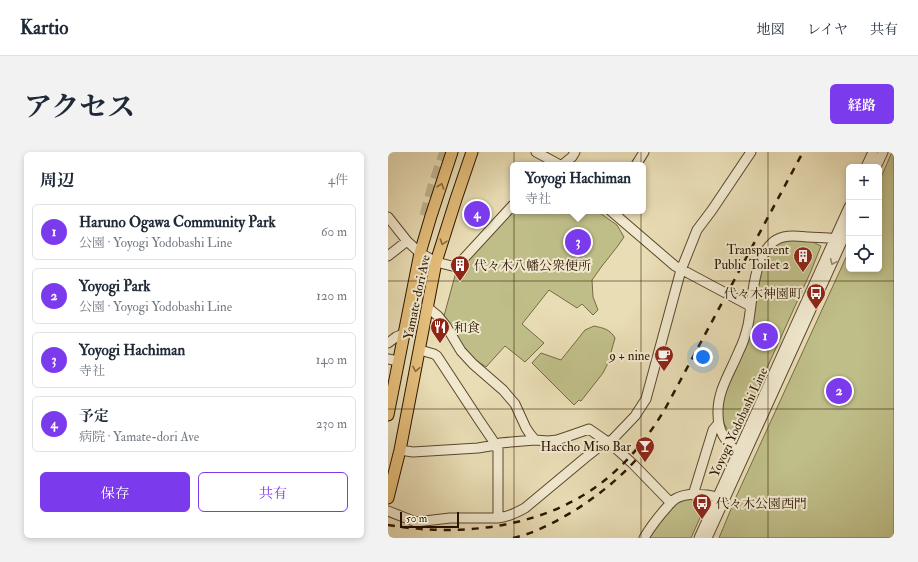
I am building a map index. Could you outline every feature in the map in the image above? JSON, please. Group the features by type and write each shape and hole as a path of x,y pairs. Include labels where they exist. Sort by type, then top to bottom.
{"main road":[{"name":"Yamate-dori Ave","path":"388,414 393,360 403,334 420,252 452,152"},
{"name":"Yamate-dori Ave","path":"388,498 400,450 436,262 472,152"},
{"path":"431,216 433,221 436,223 441,223 450,196 467,167"}],"street":[{"path":"536,152 555,162"},
{"path":"565,162 572,157 575,152"},
{"path":"638,162 644,152"},
{"path":"388,511 416,522 450,518 506,517 525,508 604,443 612,440 635,416 646,399 681,270 697,230 751,152"},
{"path":"867,164 873,152"},
{"path":"877,164 883,152"},
{"path":"388,217 407,241 420,252 436,262 456,267 510,208"},
{"path":"614,214 681,270 750,306"},
{"name":"Yoyogi Yodobashi Line","path":"699,538 846,214"},
{"name":"Yoyogi Yodobashi Line","path":"707,538 846,233"},
{"path":"738,452 722,435 718,424 718,404 726,378 739,351 748,326 757,269 768,247 780,238 788,236 835,239"},
{"path":"388,256 407,241"},
{"path":"427,307 438,316 446,326 461,351 515,404 530,434 535,440"},
{"path":"388,342 403,334"},
{"path":"420,350 437,356 498,448 498,518"},
{"path":"693,494 712,430 718,424"},
{"path":"400,450 413,452 478,448 500,443 557,440 589,429 608,442 633,464 671,503"},
{"path":"644,538 657,518 675,499 693,494 718,497"}],"shaded area":[{"path":"892,152 894,152 894,538 719,538 736,497 846,258 846,272 882,272 882,175"},
{"path":"511,214 601,214 617,225 624,237 592,280 593,297 598,310 593,315 582,304 577,308 549,290 522,324 544,343 525,362 505,346 486,367 470,356 459,342 444,316 456,272"},
{"path":"784,240 811,241 821,246 737,434 731,433 728,431 724,423 722,414 724,393 755,301 761,270 770,254 777,245"},
{"path":"594,326 609,331 615,338 608,363 603,373 581,401 579,400 574,405 532,363 541,353 561,360 585,330"},
{"path":"689,498 699,499 704,502 703,511 691,538 647,538 672,507 680,501"}],"tunnel":[{"path":"426,216 434,186 446,152"}],"railway":[{"path":"388,525 417,529 447,530 476,529 506,524 535,517 562,507 588,493 611,475 641,444 665,409 803,152"},
{"path":"513,538 546,526 588,502 608,487 626,470 651,441"}],"place":[{"name":"予定","path":"477,214"},
{"name":"Yoyogi Hachiman","path":"578,242"},
{"name":"Transparent Public Toilet 2","path":"803,273"},
{"name":"代々木八幡公衆便所","path":"460,282"},
{"name":"代々木神園町","path":"816,310"},
{"name":"Haruno Ogawa Community Park","path":"765,336"},
{"name":"和食","path":"440,344"},
{"name":"9 + nine","path":"664,372"},
{"name":"Yoyogi Park","path":"839,391"},
{"name":"Haccho Miso Bar","path":"645,463"},
{"name":"代々木公園西門","path":"702,520"}]}
